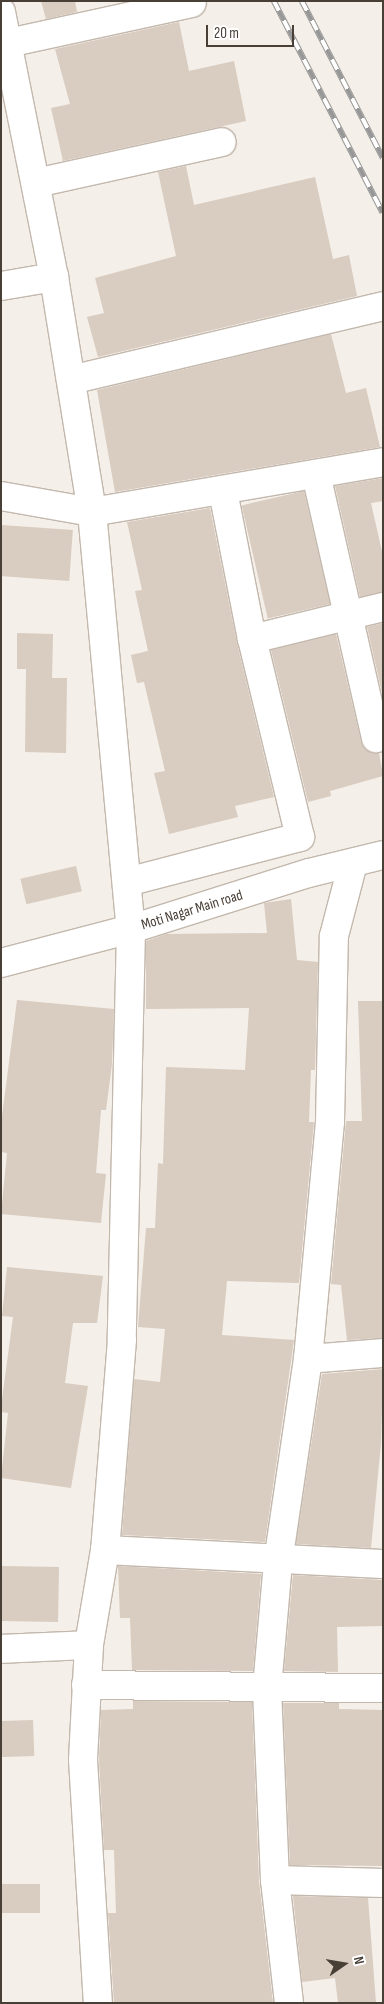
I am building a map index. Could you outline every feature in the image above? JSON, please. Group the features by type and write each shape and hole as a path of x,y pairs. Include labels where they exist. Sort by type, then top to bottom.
{"street":[{"path":"7,51 192,3"},
{"path":"1,12 7,51 36,183 54,277 92,512 131,929 122,1340 104,1550 89,1645 83,1760 98,2003"},
{"path":"36,183 222,142"},
{"path":"1,286 54,277"},
{"path":"71,380 383,306"},
{"path":"1,496 92,512 383,462"},
{"path":"316,474 376,738"},
{"path":"127,882 300,837 252,639 223,490"},
{"path":"252,639 383,607"},
{"name":"Moti Nagar Main road","path":"1,963 131,929 383,855"},
{"path":"289,2003 275,1880 267,1688 278,1562 308,1359 330,1122 334,936 352,863"},
{"path":"308,1359 383,1353"},
{"path":"104,1550 278,1562 383,1564"},
{"path":"1,1649 89,1645"},
{"path":"86,1685 383,1688"},
{"path":"275,1880 383,1883"}],"building":[{"path":"41,1 75,1 77,12 46,19"},
{"path":"179,22 189,71 234,61 246,121 63,161 51,108 70,104 55,49"},
{"path":"186,166 194,205 315,177 333,259 349,255 357,296 98,357 87,317 104,313 95,278 176,256 158,172"},
{"path":"331,334 346,393 366,388 380,447 115,492 97,390"},
{"path":"383,478 383,501 371,503 383,556 383,592 360,597 335,486"},
{"path":"304,491 330,604 268,618 242,505"},
{"path":"210,508 237,643 274,797 235,806 238,817 169,834 154,773 165,771 144,682 137,683 131,655 148,651 135,591 142,590 127,522"},
{"path":"1,525 73,530 69,581 1,576"},
{"path":"383,623 383,697 367,627"},
{"path":"17,633 53,634 52,678 67,678 66,753 25,752 26,669 17,669"},
{"path":"336,634 361,741 365,749 379,753 383,776 330,791 331,796 308,802 271,650"},
{"path":"76,866 82,891 26,904 20,879"},
{"path":"291,899 297,960 318,962 315,1070 311,1070 309,1122 314,1122 299,1283 227,1281 222,1335 294,1340 265,1542 122,1535 134,1379 160,1382 165,1329 138,1327 146,1228 155,1228 158,1163 163,1164 166,1067 245,1070 249,1008 146,1009 146,941 166,934 267,933 264,903"},
{"path":"17,1000 114,1009 112,1064 106,1110 101,1110 96,1173 106,1174 101,1223 1,1214 7,1153 1,1152 1,1124"},
{"path":"358,1001 383,1001 383,1338 347,1340 341,1285 331,1284 346,1121 362,1121"},
{"path":"7,1267 103,1276 97,1323 73,1323 65,1383 88,1386 71,1488 1,1478 8,1413 1,1412 1,1407 13,1317 2,1316"},
{"path":"383,1369 381,1443 371,1548 296,1544 322,1374"},
{"path":"1,1566 59,1567 58,1622 1,1621"},
{"path":"118,1566 261,1574 253,1671 132,1670 130,1618 120,1618"},
{"path":"293,1575 383,1580 383,1626 337,1627 338,1672 284,1671"},
{"path":"133,1701 252,1702 259,1881 273,2003 114,2003 108,1913 116,1913 114,1850 104,1850 99,1760 101,1710 133,1709"},
{"path":"283,1703 339,1703 339,1709 383,1710 383,1866 290,1865"},
{"path":"33,1720 34,1756 2,1757 1,1721"},
{"path":"1,1884 40,1884 40,1913 1,1913"},
{"path":"293,1896 368,1898 376,2003 338,2003 335,1978 302,1982"}],"railway":[{"path":"274,1 383,213"},
{"path":"302,1 383,158"}]}
